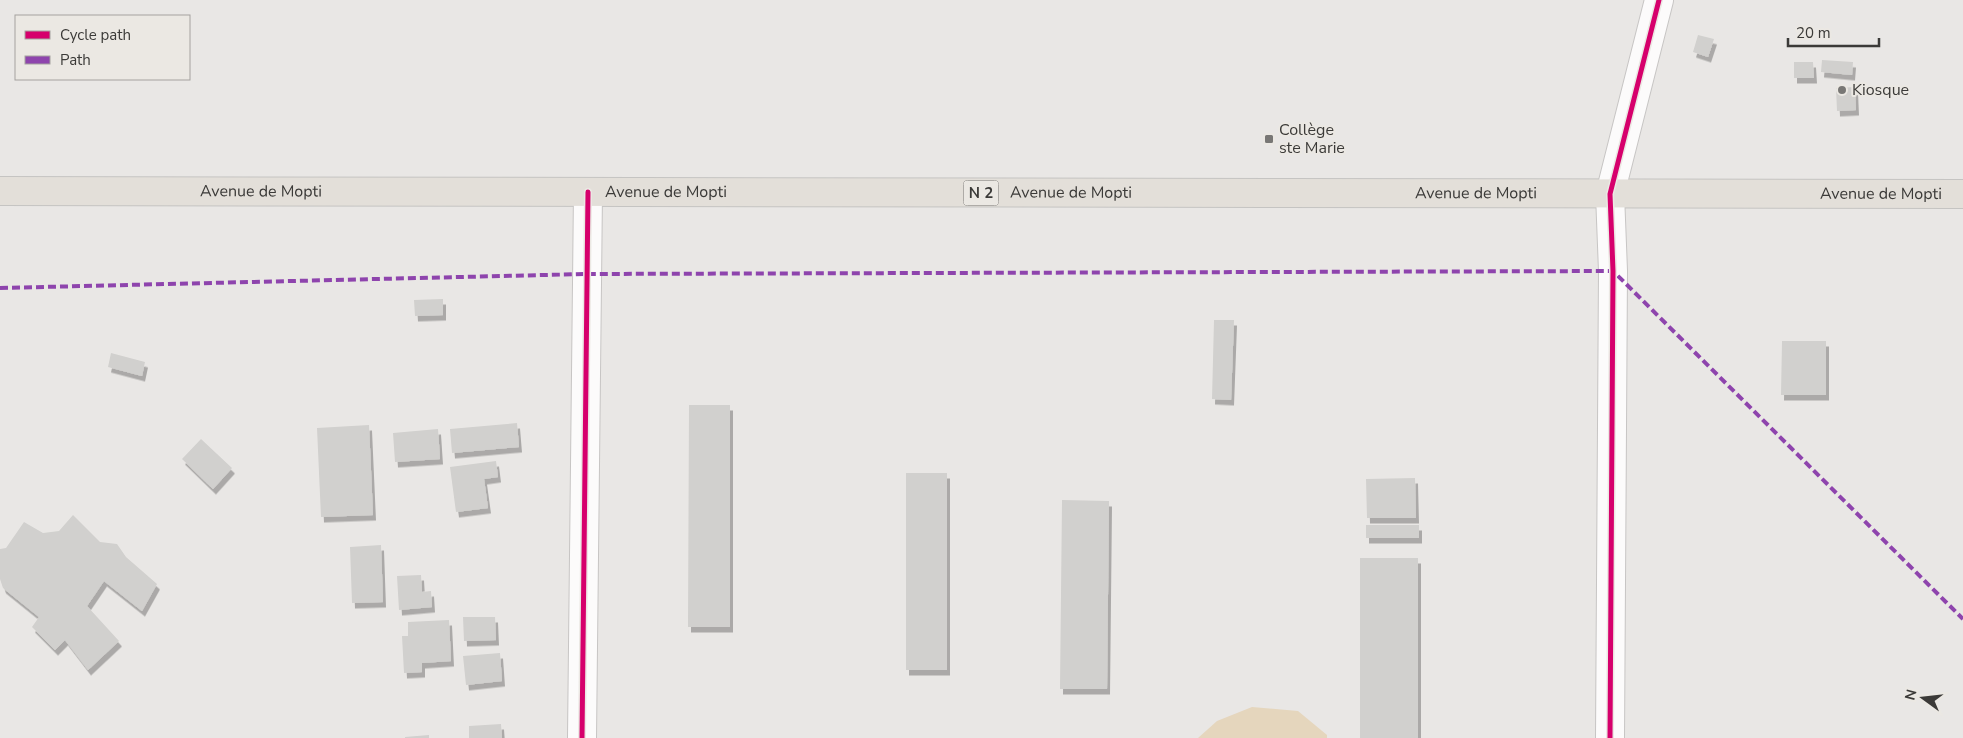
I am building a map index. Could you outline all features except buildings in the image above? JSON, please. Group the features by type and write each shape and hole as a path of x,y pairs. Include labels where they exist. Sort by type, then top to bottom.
{"main road":[{"name":"Avenue de Mopti","path":"0,191 1963,194"}],"street":[{"path":"1610,738 1613,281 1610,194 1659,0"},
{"path":"582,738 588,192"}],"shaded area":[{"path":"1252,707 1298,711 1327,735 1327,738 1198,738 1217,721"}],"marked path":[{"path":"0,288 586,274 1613,271 1963,619"}],"cycle path":[{"path":"1610,738 1613,271 1610,194 1659,0"},
{"path":"582,738 588,192"}],"place":[{"name":"Kiosque","path":"1842,90"},
{"name":"Collège ste Marie","path":"1269,139"}]}
